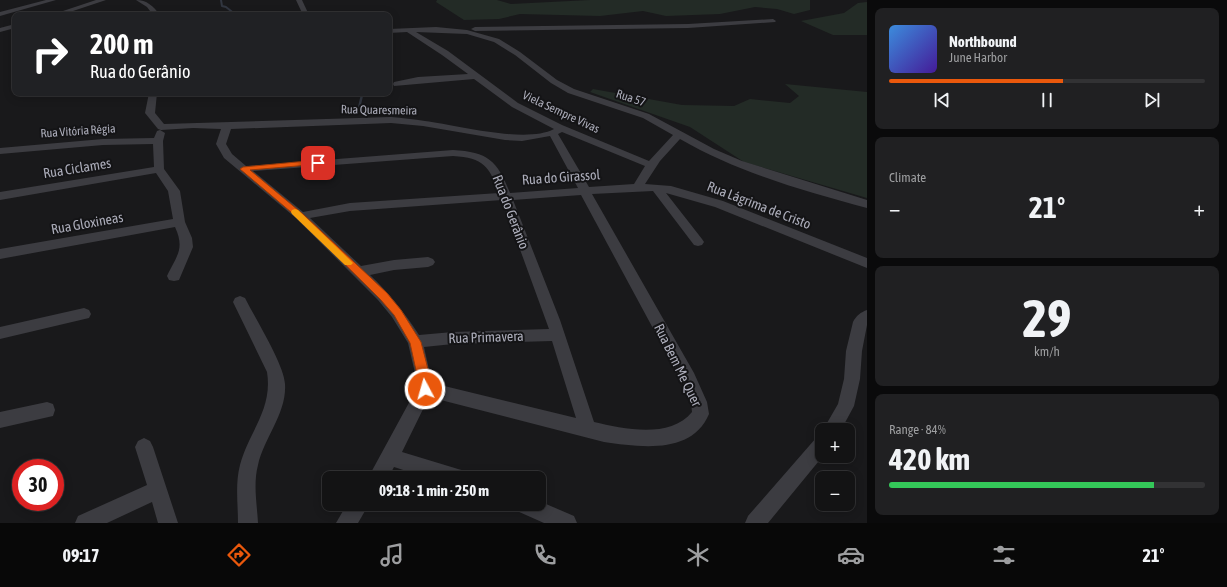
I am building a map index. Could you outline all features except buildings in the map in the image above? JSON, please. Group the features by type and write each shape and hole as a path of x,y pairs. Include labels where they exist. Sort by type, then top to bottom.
{"street":[{"path":"0,14 53,0"},
{"path":"64,12 103,0"},
{"path":"140,0 154,12"},
{"path":"299,0 305,12"},
{"path":"459,30 688,26 773,21"},
{"path":"0,30 12,27"},
{"name":"Viela Sempre Vivas","path":"408,30 477,76 515,105 558,130 650,165"},
{"name":"Rua 57","path":"392,31 459,30 485,36 502,43 518,54 541,74 570,90 645,116 719,156 867,204"},
{"path":"397,84 418,80 477,76"},
{"path":"152,96 150,113 161,127 158,141 159,169 174,191 179,222 186,238 187,247 174,276"},
{"name":"Rua Quaresmeira","path":"161,127 392,120 505,137 522,138 558,130"},
{"path":"227,126 221,144 224,150 243,169 301,216 383,296 397,313 415,342 423,373 425,389 381,471"},
{"name":"Rua Bem Me Quer","path":"425,389 588,429 631,437 662,437 680,433 689,429 696,423 701,414 699,402 688,378 585,191 558,130"},
{"path":"638,187 650,165 679,134"},
{"name":"Rua Vitória Régia","path":"0,150 103,142 158,141"},
{"name":"Rua do Gerânio","path":"243,169 464,154 483,158 488,161 497,173 558,335 588,429"},
{"name":"Rua Ciclames","path":"0,196 159,169"},
{"name":"Rua do Girassol","path":"301,216 350,207 638,187"},
{"name":"Rua Lágrima de Cristo","path":"638,187 656,188 689,195 719,204 867,263"},
{"path":"656,188 698,242"},
{"name":"Rua Gloxineas","path":"0,254 179,222"},
{"path":"358,272 394,265 428,262"},
{"path":"240,302 278,380 277,396 273,408 249,465 247,483 248,523"},
{"path":"0,333 84,314"},
{"path":"836,423 846,406 852,379 854,352 860,322 867,316"},
{"name":"Rua Primavera","path":"415,342 453,338 558,335"},
{"path":"0,420 47,410"},
{"path":"144,447 168,523"},
{"path":"755,523 815,452"},
{"path":"390,457 435,471"},
{"path":"85,523 158,490"},
{"path":"346,523 354,511"},
{"path":"540,511 567,523"}],"shaded area":[{"path":"437,0 497,0 511,4 590,0 810,0 810,10 794,14 777,9 755,7 720,14 666,16 643,11 600,16 520,14 499,19 464,20 436,2"},
{"path":"867,2 867,35 833,35 801,21 844,13 858,3"},
{"path":"785,84 867,92 867,198 744,162 690,127 590,92 593,89 682,105 734,106 750,99 790,103 799,96"}],"waterway":[{"path":"221,0 222,6 232,12"},
{"path":"359,108 362,96"}],"slow traffic":[{"path":"295,212 301,216 348,263"}],"route":[{"path":"318,163 243,169 301,216 383,296 410,331 415,342 423,373 425,389"}]}
